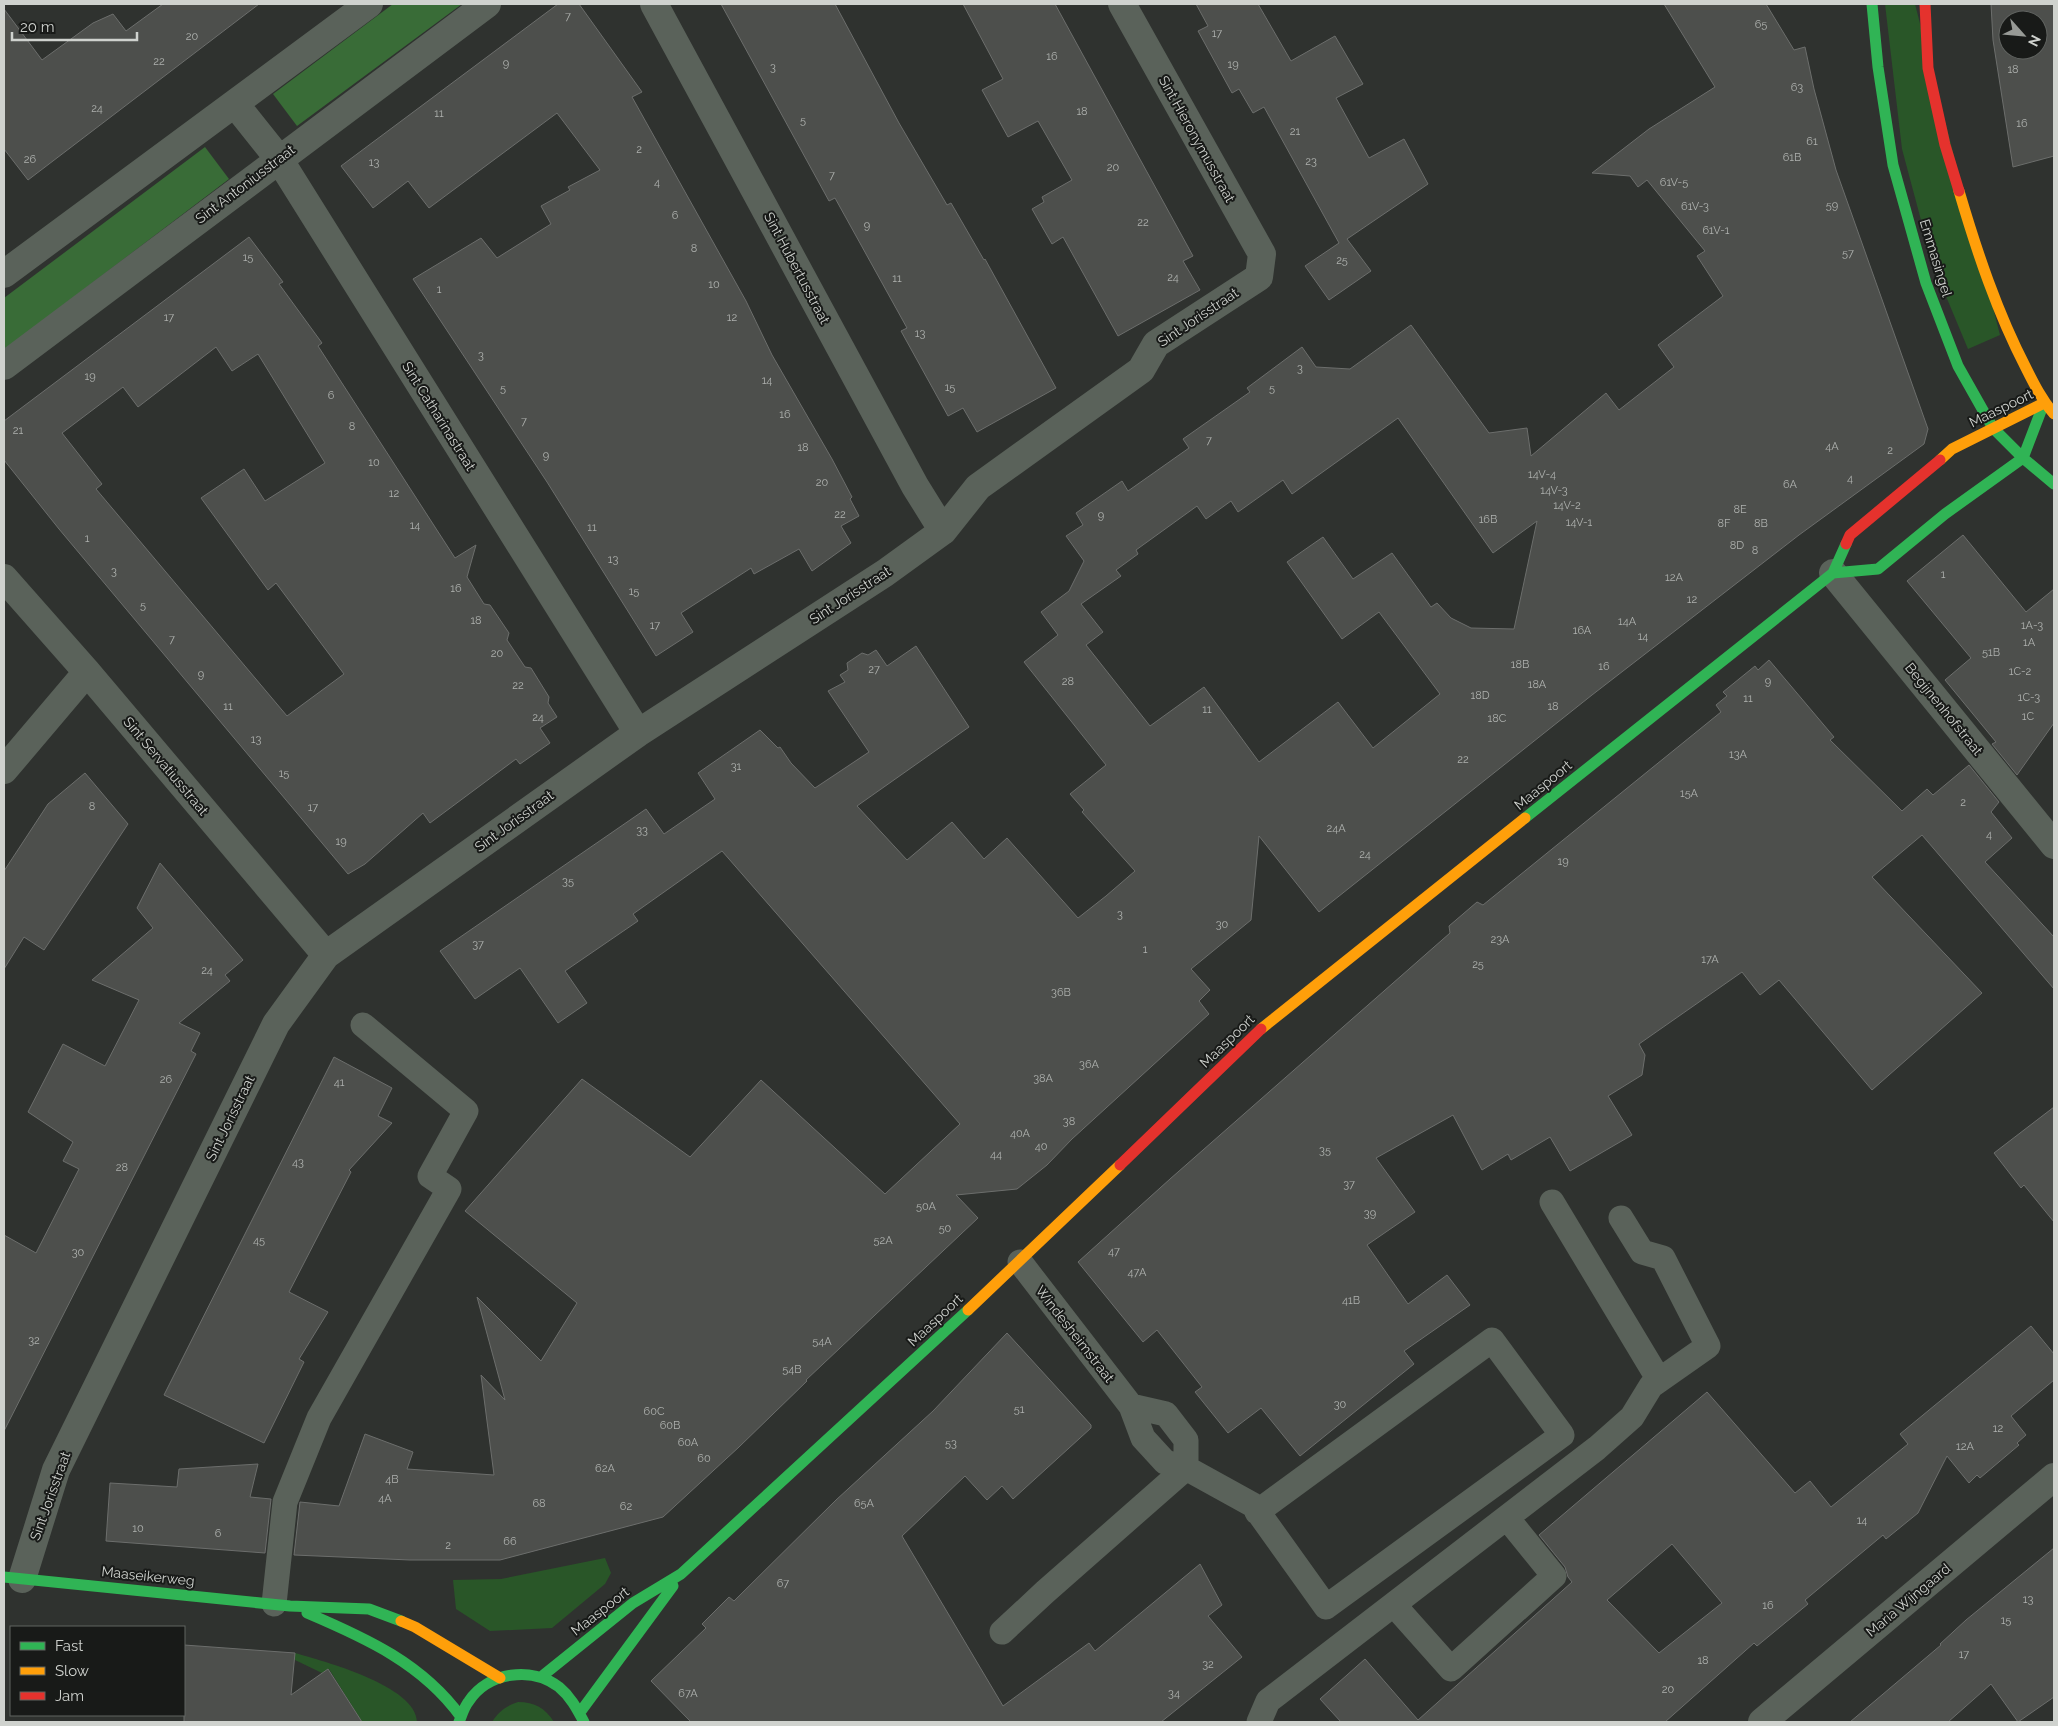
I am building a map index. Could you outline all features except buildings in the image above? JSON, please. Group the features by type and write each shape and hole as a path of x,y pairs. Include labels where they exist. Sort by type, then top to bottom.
{"street":[{"path":"4,274 369,4"},
{"name":"Sint Antoniusstraat","path":"4,366 487,4"},
{"name":"Sint Hubertusstraat","path":"654,4 915,486 943,531"},
{"name":"Sint Hieronymusstraat","path":"1122,4 1262,254 1259,277"},
{"name":"Emmasingel","path":"1872,4 1878,67 1893,165 1926,283 1958,366 1993,428 2023,458 2054,484"},
{"path":"1924,4 1928,68 1945,145 1972,235 2013,344 2051,404"},
{"name":"Sint Catharinastraat","path":"235,104 279,159 638,733"},
{"name":"Sint Jorisstraat","path":"13,1578 61,1461 276,1024 326,955 638,733 885,573 943,531 978,487 1141,370 1156,344 1259,277"},
{"name":"Maaspoort","path":"541,1677 633,1604 681,1574 1020,1262 1264,1026 1833,573 1850,535 1952,449 1993,428 2051,404"},
{"name":"Maaspoort","path":"2023,458 2051,404"},
{"path":"1833,573 1878,569 1945,514 2023,458"},
{"name":"Begijnenhofstraat","path":"1833,573 2054,845"},
{"name":"Sint Servatiusstraat","path":"4,578 87,672 326,955"},
{"path":"4,770 87,672"},
{"name":"Maria Wijngaard","path":"1762,1722 2054,1477"},
{"name":"Maaspoort","path":"582,1717 681,1574"},
{"name":"Maaseikerweg","path":"13,1578 282,1605 369,1609 415,1627 500,1678"},
{"name":"Maaseikerweg","path":"282,1605 341,1627 394,1656 439,1687 451,1701 460,1720"},
{"path":"460,1720 469,1700 483,1687 500,1678 520,1674 541,1677 554,1682 564,1690 582,1717"}],"lane":[{"path":"282,1605 285,1502 319,1418 449,1189 430,1176 466,1111 363,1024"},
{"path":"1552,1202 1659,1380"},
{"path":"1264,1712 1394,1605 1597,1448 1632,1417 1651,1386 1708,1346 1663,1258 1642,1252 1621,1218"},
{"name":"Windesheimstraat","path":"1020,1262 1131,1406 1143,1438 1165,1462 1186,1468 1253,1505 1257,1512 1326,1607 1562,1435 1492,1340 1257,1512"},
{"path":"1002,1632 1052,1585 1186,1468"},
{"path":"1394,1605 1451,1669 1554,1576 1507,1518"}],"green space":[{"path":"393,4 462,4 297,126 273,94"},
{"path":"1885,4 1915,4 2000,335 1968,349 1933,265 1902,149"},
{"path":"205,147 229,179 4,350 4,298"},
{"path":"605,1558 611,1573 605,1584 552,1628 490,1631 456,1609 453,1580 501,1579"},
{"path":"295,1653 346,1669 386,1686 402,1697 413,1709 417,1722 362,1722 329,1669 322,1673 295,1660"},
{"path":"518,1702 530,1703 539,1707 554,1722 492,1722 503,1709"}],"traffic: fast":[{"path":"1872,4 1878,67 1893,165 1926,283 1958,366 1993,428 2023,458 2054,484"},
{"path":"1833,573 1878,569 1945,514 2023,458 2044,403"},
{"path":"1525,818 1833,573 1846,544"},
{"path":"541,1677 633,1603 681,1574 968,1310"},
{"path":"4,1577 290,1606 369,1609 401,1621"},
{"path":"581,1711 673,1586"},
{"path":"307,1613 351,1632 411,1667 446,1698 461,1717"},
{"path":"459,1722 464,1708 477,1691 499,1678 511,1675 536,1676 548,1680 559,1687 570,1699 584,1722"}],"traffic: slow":[{"path":"1959,191 1980,259 2006,325 2035,386 2054,414"},
{"path":"1940,460 1952,449 2044,403"},
{"path":"1261,1029 1525,818"},
{"path":"968,1310 1120,1165"},
{"path":"401,1621 415,1627 500,1678"}],"traffic: jam":[{"path":"1925,4 1928,68 1945,145 1959,191"},
{"path":"1846,544 1850,535 1940,460"},
{"path":"1120,1165 1261,1029"}]}
